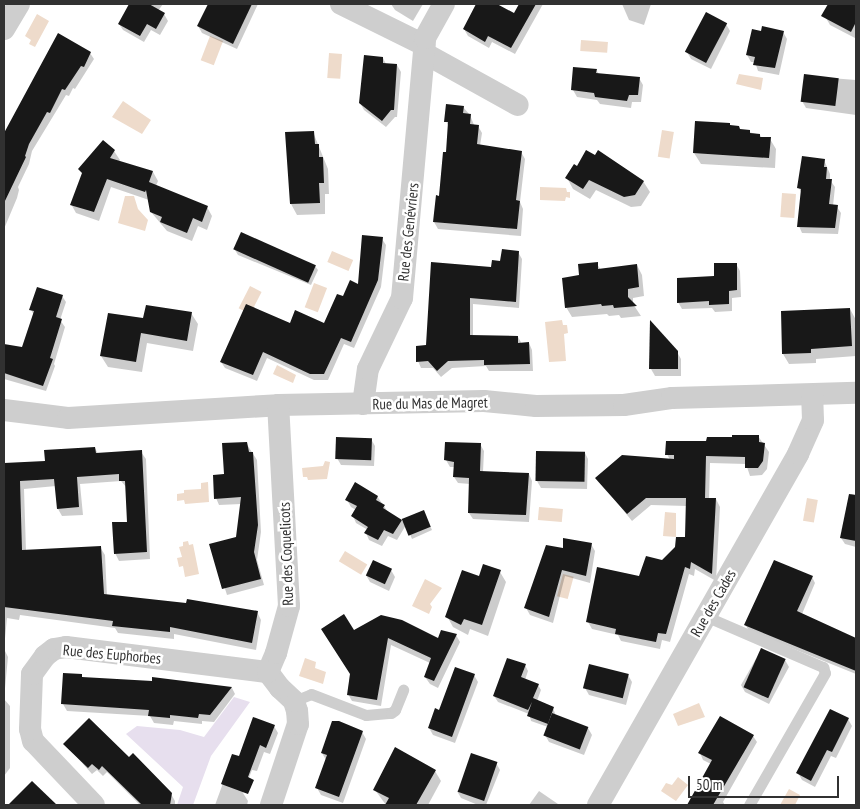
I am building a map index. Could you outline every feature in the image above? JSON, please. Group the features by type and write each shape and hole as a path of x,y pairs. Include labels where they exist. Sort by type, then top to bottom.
{"street":[{"path":"4,29 19,4"},
{"path":"341,4 424,49 518,105"},
{"name":"Rue des Genévriers","path":"363,404 368,369 402,298 425,38 444,4"},
{"name":"Rue du Mas de Magret","path":"4,410 68,418 278,406 484,401 536,406 624,405 672,398 812,396 856,393"},
{"name":"Rue des Cades","path":"598,805 798,454 813,420 812,396"},
{"name":"Rue des Coquelicots","path":"268,672 276,653 289,606 278,406"},
{"name":"Rue des Euphorbes","path":"94,805 33,741 30,729 32,674 39,663 50,653 66,647 268,672"},
{"path":"268,672 280,688 294,701 298,724 271,805"}],"lane":[{"path":"705,616 823,667 825,672 749,805"},
{"path":"294,701 311,694 366,715 391,713 395,710 403,690"}],"shaded area":[{"path":"37,14 49,21 35,47 29,44 31,40 25,36"},
{"path":"210,36 223,41 214,65 201,60"},
{"path":"581,40 608,42 607,53 580,51"},
{"path":"329,53 342,54 340,79 327,78"},
{"path":"739,74 763,78 761,90 736,84"},
{"path":"123,101 151,120 142,134 112,117"},
{"path":"662,130 674,132 670,159 658,157"},
{"path":"540,187 566,188 567,192 570,192 570,198 566,197 565,201 540,200"},
{"path":"782,193 796,194 794,218 780,217"},
{"path":"125,196 134,196 138,209 148,220 145,231 118,223"},
{"path":"332,251 353,260 348,271 327,262"},
{"path":"314,283 327,288 318,312 305,307"},
{"path":"250,286 262,292 250,314 239,308"},
{"path":"562,320 563,325 567,325 568,333 564,334 566,361 549,362 545,322"},
{"path":"277,365 296,375 293,383 273,374"},
{"path":"325,461 330,462 327,479 308,480 307,477 303,477 302,468 323,466"},
{"path":"208,482 209,502 185,504 184,500 177,501 177,494 184,493 184,490 201,489 201,483"},
{"path":"807,498 818,500 814,523 803,521"},
{"path":"539,507 563,509 562,522 538,520"},
{"path":"665,512 676,513 676,537 663,536"},
{"path":"188,541 189,545 193,544 199,574 185,577 183,566 179,567 177,558 182,557 179,547 183,546 183,542"},
{"path":"345,551 367,564 361,575 339,561"},
{"path":"563,574 574,577 568,599 557,596"},
{"path":"425,579 442,588 430,604 432,607 429,614 412,606"},
{"path":"305,658 316,662 315,668 326,672 323,684 299,676"},
{"path":"234,697 250,702 211,756 193,805 177,805 183,787 126,734 137,726 180,730 204,737"},
{"path":"699,703 705,717 678,726 673,714"},
{"path":"678,777 688,785 676,801 661,791 666,783 672,785"},
{"path":"789,789 800,795 795,805 780,805"}],"building":[{"path":"129,4 149,4 165,13 156,29 147,24 140,36 118,24"},
{"path":"208,4 252,4 233,44 197,26"},
{"path":"476,4 497,4 514,13 519,4 536,4 511,48 488,36 485,42 463,29"},
{"path":"828,4 856,4 856,22 851,32 821,16"},
{"path":"706,12 727,23 706,63 685,52"},
{"path":"762,26 784,31 775,68 753,65 755,57 746,55 752,29 761,31"},
{"path":"58,33 91,52 84,67 81,66 65,90 62,89 50,113 47,112 29,144 26,157 4,203 4,133"},
{"path":"364,55 383,57 383,63 397,64 394,110 391,110 382,121 359,103"},
{"path":"573,67 597,69 596,73 640,77 638,95 629,95 627,101 595,97 594,93 571,90"},
{"path":"804,74 839,78 835,106 801,102"},
{"path":"446,104 464,106 463,113 471,114 470,124 479,125 477,144 522,151 516,200 520,201 517,229 433,222 436,195 439,196 443,152 446,152 448,122 444,122"},
{"path":"695,121 730,123 730,125 739,126 740,129 750,130 750,133 760,134 760,137 771,137 769,158 693,153"},
{"path":"314,131 315,144 319,144 319,157 323,157 324,183 319,183 320,203 290,204 285,132"},
{"path":"103,140 115,150 110,158 153,171 149,182 208,206 202,222 193,218 187,233 160,222 162,217 150,212 146,190 145,192 107,179 94,212 70,205 82,173 78,169"},
{"path":"586,150 595,155 598,150 644,181 635,195 624,197 589,180 583,189 565,178 574,164 577,166"},
{"path":"802,156 825,159 824,167 827,167 826,179 832,179 829,204 838,205 835,228 797,227 801,189 797,188"},
{"path":"241,232 316,265 308,283 233,249"},
{"path":"362,235 383,237 378,280 351,342 341,338 324,374 310,374 263,352 253,375 220,362 246,304 290,323 295,310 324,323 337,294 343,296 350,280 358,284"},
{"path":"502,249 519,251 516,302 470,298 470,335 518,336 518,343 529,342 530,364 484,365 484,360 448,361 437,371 428,361 416,362 416,346 426,345 431,262 491,267 492,260 500,261"},
{"path":"598,262 598,269 637,264 639,287 628,289 628,297 637,306 614,308 613,305 602,306 601,304 565,308 562,278 579,275 578,264"},
{"path":"714,263 737,263 737,290 729,291 729,304 709,305 709,301 677,303 677,278 714,276"},
{"path":"37,287 63,295 56,317 62,319 50,358 53,359 43,386 4,373 4,344 22,347 34,311 29,310"},
{"path":"146,305 192,312 187,341 141,333 136,362 100,356 108,313 143,318"},
{"path":"850,308 852,346 811,349 811,353 782,354 781,311"},
{"path":"650,320 678,351 678,369 649,369"},
{"path":"732,435 759,435 759,442 765,443 763,461 758,468 745,468 745,457 706,456 705,498 716,498 712,574 691,562 690,569 685,567 666,634 658,633 656,642 615,634 616,629 586,622 597,567 639,576 646,556 662,560 675,547 676,537 685,537 686,498 646,498 627,514 595,478 622,455 674,459 674,455 665,455 666,441 706,441 707,437 732,437"},
{"path":"336,437 372,438 371,460 335,459"},
{"path":"247,442 249,452 253,452 258,525 254,552 261,579 222,589 209,544 236,537 241,497 214,499 213,475 224,474 222,443"},
{"path":"445,442 481,443 480,471 529,473 526,515 468,513 469,478 453,477 454,462 444,460"},
{"path":"95,447 96,453 142,450 147,552 114,554 112,522 127,522 125,481 119,481 119,474 77,477 79,507 57,509 54,479 20,481 22,550 101,546 104,594 186,603 187,599 258,611 252,643 170,627 170,632 112,626 113,621 4,607 4,463 45,461 44,450"},
{"path":"536,451 585,452 584,482 535,481"},
{"path":"355,482 378,496 376,500 385,505 383,508 402,520 393,534 384,530 378,540 364,533 368,527 351,516 357,506 345,500"},
{"path":"849,494 856,495 856,541 840,538"},
{"path":"424,510 431,527 408,536 402,519"},
{"path":"563,538 592,543 586,576 562,570 549,617 524,608 546,545 563,548"},
{"path":"373,560 392,569 385,584 366,575"},
{"path":"774,560 813,576 797,611 856,638 856,671 744,625"},
{"path":"483,564 501,570 482,625 464,619 461,625 445,617 462,570 479,576"},
{"path":"344,614 354,630 381,615 402,620 438,638 441,630 457,634 434,681 424,677 431,658 388,638 377,700 347,695 350,674 321,629"},
{"path":"761,648 786,659 768,698 744,687"},
{"path":"507,658 526,664 521,677 539,684 533,698 554,707 548,724 527,716 532,702 528,710 493,696"},
{"path":"589,664 629,674 623,698 583,688"},
{"path":"455,667 475,674 452,737 428,728 435,708 439,710"},
{"path":"63,673 82,674 82,677 152,681 152,677 232,687 210,715 199,714 198,718 170,715 170,718 148,716 149,710 61,704"},
{"path":"830,709 849,718 832,752 827,750 811,781 796,773"},
{"path":"552,713 588,727 580,749 543,735"},
{"path":"720,716 754,735 713,805 687,805 712,760 698,753"},
{"path":"253,717 275,725 266,748 260,745 248,777 254,780 248,794 221,784 232,754 239,756"},
{"path":"89,718 129,757 133,753 172,793 170,805 142,805 102,766 99,770 92,764 88,768 63,744"},
{"path":"332,721 339,721 363,731 339,797 315,788 327,755 321,753"},
{"path":"395,747 436,770 416,805 385,805 389,798 373,790"},
{"path":"471,753 497,762 484,801 458,792"},
{"path":"32,781 57,805 8,805"}]}
